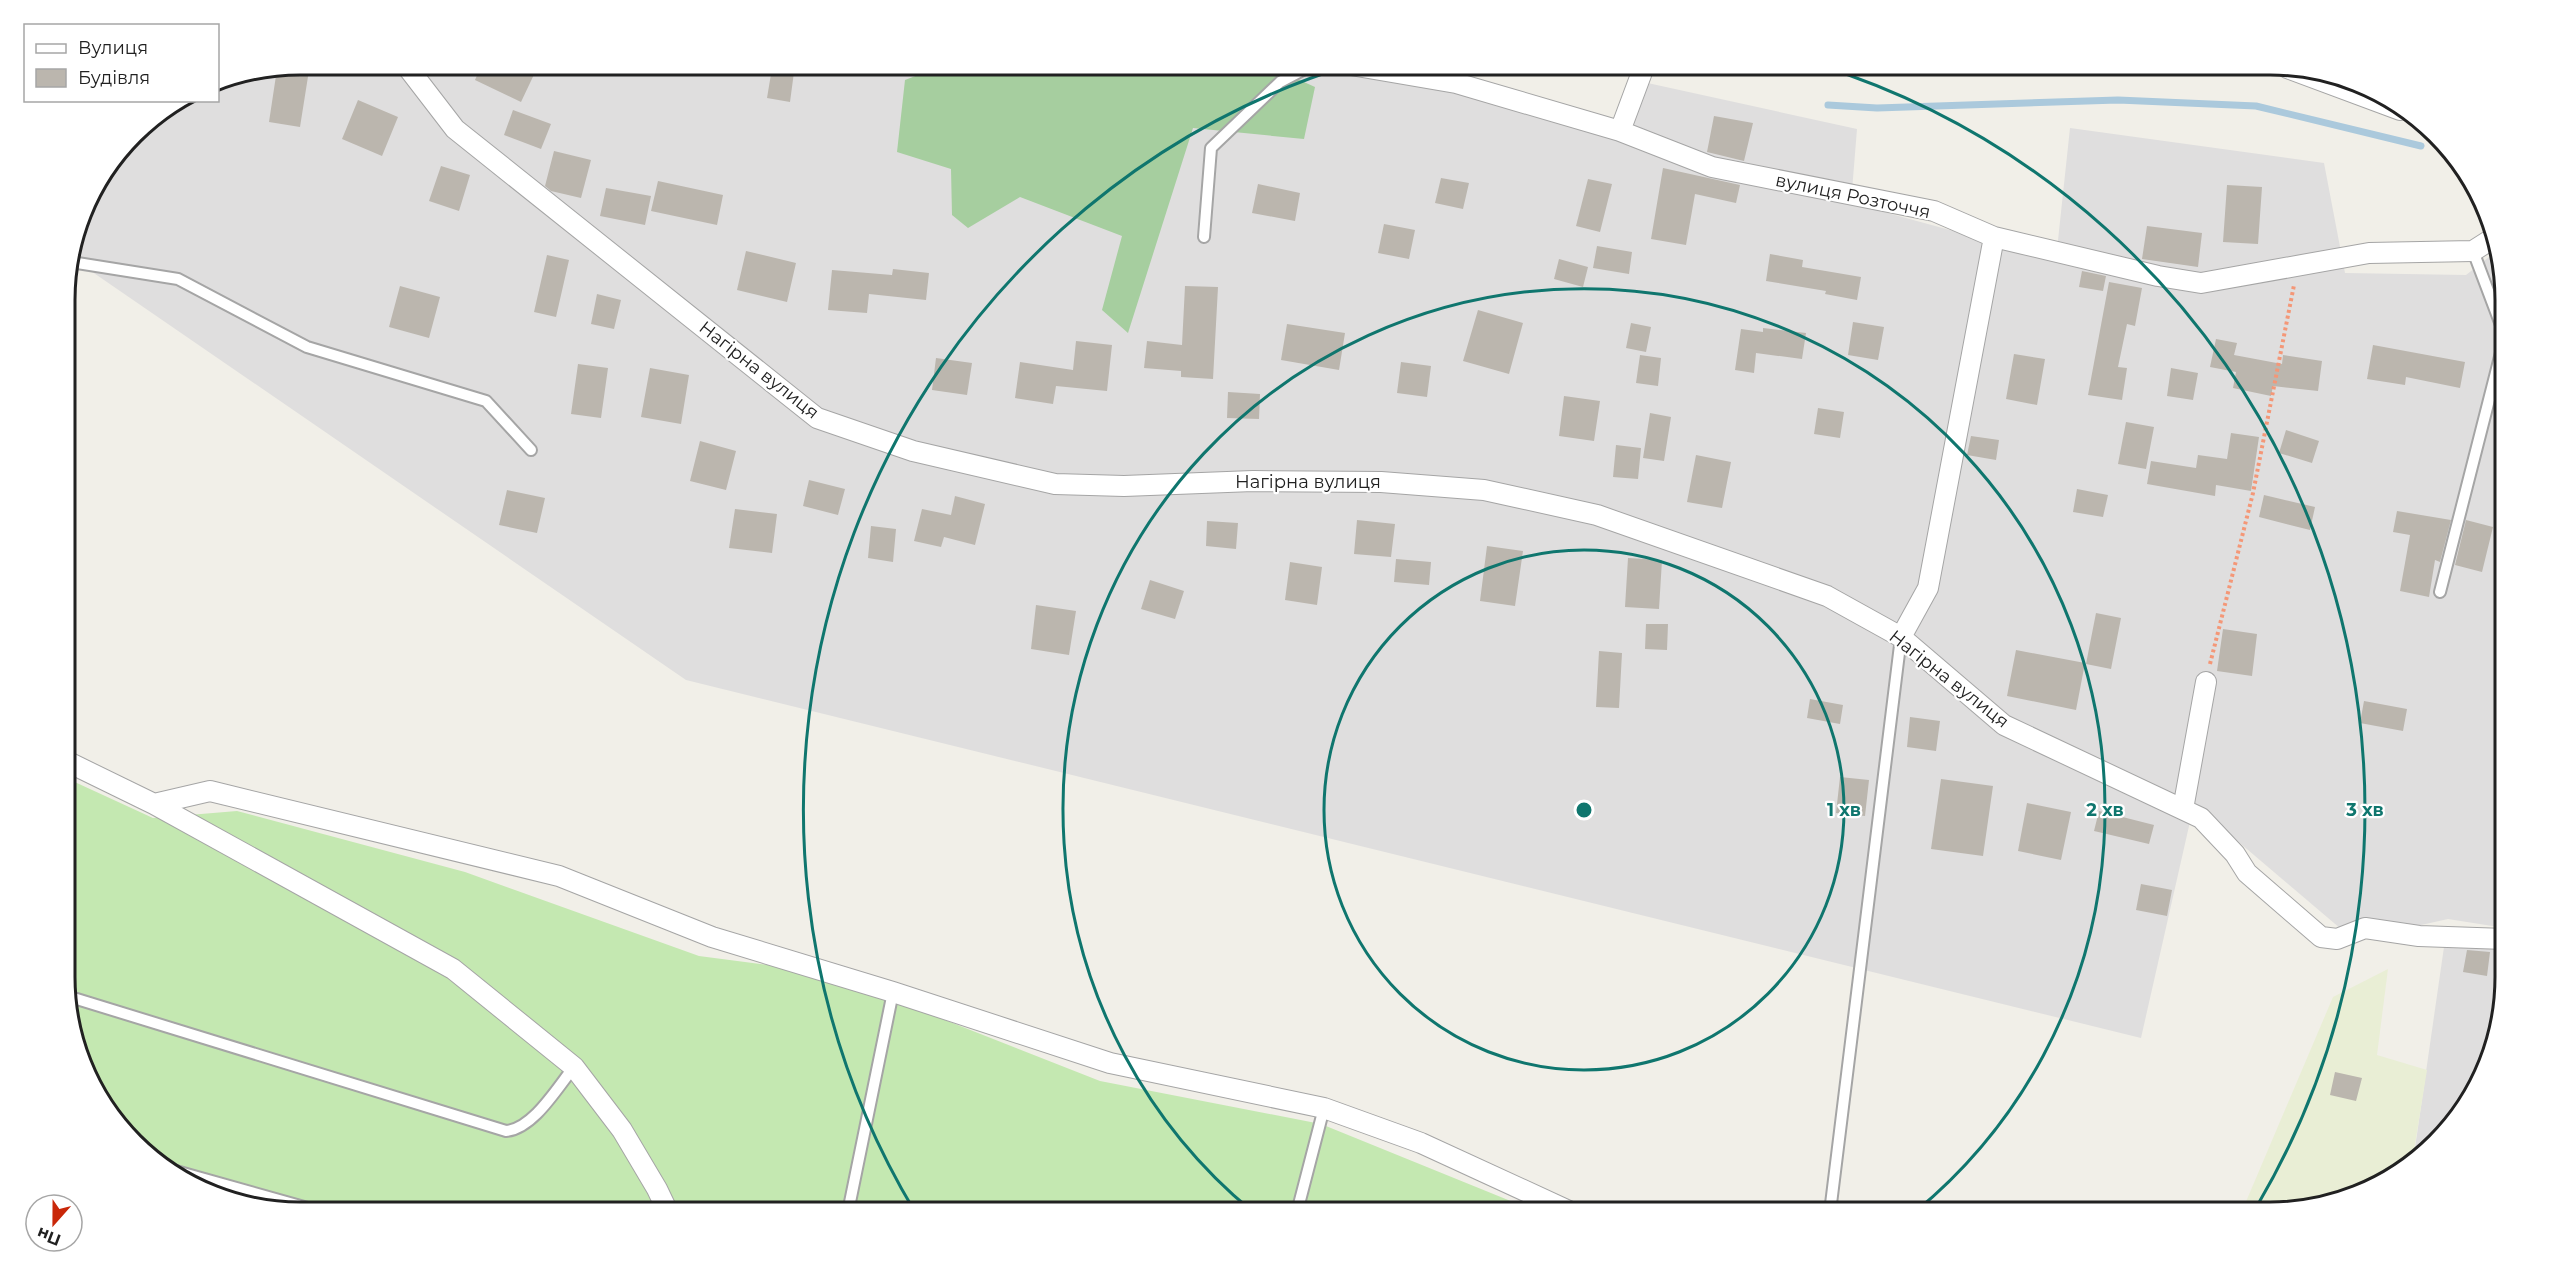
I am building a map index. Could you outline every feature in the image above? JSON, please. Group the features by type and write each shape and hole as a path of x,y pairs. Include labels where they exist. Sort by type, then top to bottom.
{"street":[{"name":"Нагірна вулиця","path":"413,75 455,129 818,418 913,451 1055,484 1124,486 1253,481 1381,482 1484,489 1597,515 1827,596 1901,637 2004,725 2201,818 2235,854 2247,873 2321,937 2337,939 2365,928 2419,936 2495,939"},
{"name":"вулиця Розточчя","path":"1409,75 1456,83 1620,131 1712,167 1934,211 1994,237 2158,276 2201,283 2369,253 2473,251"},
{"path":"1620,131 1641,75"},
{"path":"2314,79 2378,103"},
{"path":"1901,637 1928,588 1994,237"},
{"path":"2473,251 2487,242"},
{"path":"2183,809 2206,682"},
{"path":"75,766 153,804 453,969 574,1068 622,1130 663,1202"},
{"path":"153,804 210,791 559,876 712,937 893,992 1110,1063 1324,1108 1421,1143 1546,1202"}],"lane":[{"path":"1204,237 1211,148 1280,81 1292,75"},
{"path":"2473,251 2495,309"},
{"path":"78,263 178,279 307,347 486,401 531,450"},
{"path":"2440,592 2495,375"},
{"path":"1831,1202 1901,637"},
{"path":"850,1202 893,992"},
{"path":"76,999 506,1131 517,1130 530,1121 574,1068"},
{"path":"1300,1202 1324,1108"},
{"path":"200,1179 285,1202"}],"path":[{"path":"2206,682 2253,493 2298,266"}],"shaded area":[{"path":"286,75 1432,75 1429,82 1619,140 1643,82 1857,129 1851,203 2056,259 2070,128 2324,163 2345,273 2466,275 2491,256 2495,286 2495,926 2448,919 2354,940 2194,804 2141,1038 686,680 78,262 87,228 98,201 113,175 141,141 175,113 194,102 219,102 219,90 256,79"},
{"path":"2444,947 2495,949 2495,991 2491,1021 2478,1063 2457,1102 2439,1125 2415,1148"}],"green space":[{"path":"918,75 1288,75 1315,87 1304,139 1193,128 1128,333 1102,310 1122,236 1020,197 968,228 952,215 951,169 897,152 905,80"},
{"path":"75,782 153,818 237,811 465,872 699,956 823,972 1100,1081 1321,1124 1513,1202 286,1202 256,1198 201,1179 175,1164 152,1146 113,1102 92,1063 79,1021 75,991"},
{"path":"2388,969 2377,1055 2427,1070 2414,1149 2382,1172 2342,1190 2314,1198 2284,1202 2246,1202 2333,997"}],"building":[{"path":"308,75 300,127 269,122 276,76"},
{"path":"477,75 534,75 521,102 475,80"},
{"path":"771,75 794,75 790,102 767,98"},
{"path":"358,100 398,117 382,156 342,139"},
{"path":"513,110 551,124 541,149 504,135"},
{"path":"1714,116 1753,123 1744,161 1707,152"},
{"path":"554,151 591,160 581,198 551,191 545,186"},
{"path":"441,166 470,175 459,211 429,201"},
{"path":"1663,168 1740,185 1736,203 1695,194 1686,245 1651,239"},
{"path":"1441,178 1469,183 1463,209 1435,203"},
{"path":"1588,179 1612,184 1600,232 1576,226"},
{"path":"658,181 723,195 717,225 651,211"},
{"path":"1258,184 1300,193 1295,221 1252,213"},
{"path":"2227,185 2262,187 2258,244 2223,242"},
{"path":"606,188 651,196 645,225 600,216"},
{"path":"1384,224 1415,230 1409,259 1378,253"},
{"path":"2147,226 2202,233 2198,267 2142,259"},
{"path":"1597,246 1632,252 1629,274 1593,268"},
{"path":"746,251 796,263 787,302 737,290"},
{"path":"1770,254 1803,260 1802,267 1861,277 1857,300 1825,294 1826,291 1766,281"},
{"path":"547,255 569,260 556,317 534,312"},
{"path":"1559,259 1588,267 1583,287 1554,279"},
{"path":"893,269 929,273 926,300 869,294 867,313 828,310 832,270 892,275"},
{"path":"2082,271 2106,276 2103,291 2079,287"},
{"path":"2109,282 2142,288 2135,326 2127,324 2118,367 2127,368 2122,400 2088,395"},
{"path":"400,286 440,297 429,338 389,327"},
{"path":"1185,286 1218,287 1213,379 1181,377 1181,371 1144,368 1147,341 1182,345"},
{"path":"597,294 621,300 614,329 591,324"},
{"path":"1478,310 1523,323 1509,374 1463,361"},
{"path":"1853,322 1884,327 1878,360 1848,355"},
{"path":"1631,323 1651,327 1646,352 1626,348"},
{"path":"1287,324 1345,333 1339,370 1281,360"},
{"path":"1763,328 1806,333 1802,359 1756,353 1754,373 1735,370 1741,329 1763,332"},
{"path":"2216,339 2237,343 2234,355 2282,364 2283,355 2322,361 2318,391 2273,386 2271,396 2233,388 2236,372 2210,367"},
{"path":"1076,341 1112,345 1107,391 1056,386 1053,404 1015,398 1020,362 1073,370"},
{"path":"2373,345 2465,362 2460,388 2406,377 2405,385 2367,379"},
{"path":"2014,354 2045,359 2037,405 2006,399"},
{"path":"1640,355 1661,358 1658,386 1636,383"},
{"path":"936,358 972,363 967,395 932,390"},
{"path":"1401,362 1431,366 1427,397 1397,393"},
{"path":"578,364 608,368 601,418 571,414"},
{"path":"650,368 689,375 681,424 641,417"},
{"path":"2171,368 2198,373 2193,400 2167,396"},
{"path":"1228,392 1260,394 1259,419 1227,418"},
{"path":"1564,396 1600,401 1594,441 1559,436"},
{"path":"1818,408 1844,412 1840,438 1814,434"},
{"path":"1650,413 1671,417 1664,461 1643,458"},
{"path":"2126,422 2154,427 2146,469 2118,464"},
{"path":"2286,430 2319,441 2312,463 2279,453"},
{"path":"2231,433 2259,437 2251,491 2216,485 2215,496 2147,484 2151,461 2196,468 2198,455 2227,459"},
{"path":"1971,436 1999,440 1996,460 1967,455"},
{"path":"700,441 736,451 726,490 690,481"},
{"path":"1616,445 1641,448 1638,479 1613,477"},
{"path":"1696,455 1731,462 1722,508 1687,502"},
{"path":"809,480 845,489 838,515 803,506"},
{"path":"2077,489 2108,495 2103,517 2073,512"},
{"path":"507,490 545,498 537,533 499,525"},
{"path":"2264,495 2315,507 2310,530 2259,517"},
{"path":"955,496 985,504 975,545 944,537 941,547 914,541 922,509 951,515"},
{"path":"735,509 777,514 772,553 729,548"},
{"path":"2397,511 2451,520 2440,562 2435,560 2429,597 2400,591 2410,535 2393,532"},
{"path":"1357,520 1395,524 1391,557 1354,554"},
{"path":"2466,520 2493,527 2482,572 2455,565"},
{"path":"1207,521 1238,523 1236,549 1206,546"},
{"path":"871,526 896,529 893,562 868,558"},
{"path":"1487,546 1523,551 1515,606 1480,601"},
{"path":"1628,558 1662,560 1659,609 1625,607"},
{"path":"1396,559 1431,562 1429,585 1394,582"},
{"path":"1290,562 1322,567 1317,605 1285,600"},
{"path":"1150,580 1184,591 1175,619 1141,609"},
{"path":"1036,605 1076,611 1069,655 1031,649"},
{"path":"2096,613 2121,618 2111,669 2086,664"},
{"path":"1646,624 1668,624 1667,650 1645,649"},
{"path":"2223,629 2257,634 2252,676 2217,671"},
{"path":"2016,650 2085,663 2076,710 2007,696"},
{"path":"1599,651 1622,653 1619,708 1596,707"},
{"path":"1810,699 1843,705 1840,724 1807,718"},
{"path":"2364,701 2407,709 2403,731 2360,723"},
{"path":"1910,717 1940,721 1936,751 1907,747"},
{"path":"1840,777 1869,780 1865,816 1836,813"},
{"path":"1941,779 1993,786 1983,856 1931,849"},
{"path":"2027,803 2071,812 2061,860 2018,851"},
{"path":"2099,811 2154,825 2149,844 2094,831"},
{"path":"2141,884 2172,890 2167,916 2136,910"},
{"path":"2467,950 2490,952 2487,976 2463,972"},
{"path":"2335,1072 2362,1078 2356,1101 2330,1095"}],"waterway":[{"path":"1828,105 1877,108 2118,100 2256,106 2421,146"}]}
